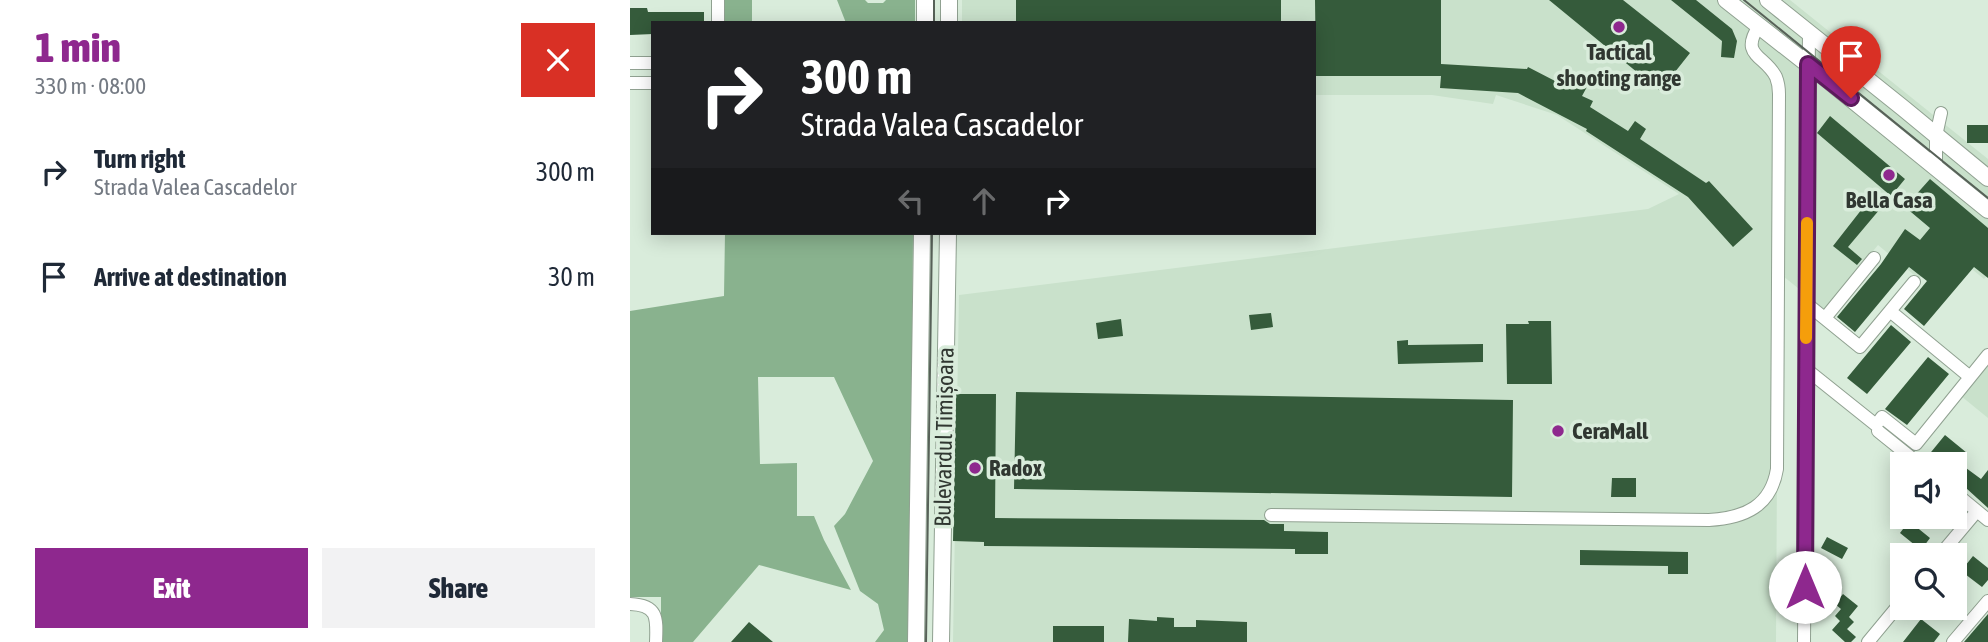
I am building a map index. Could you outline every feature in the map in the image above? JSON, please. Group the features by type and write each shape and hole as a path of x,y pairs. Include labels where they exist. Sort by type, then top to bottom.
{"main road":[{"path":"925,0 925,21"},
{"path":"949,0 949,21"},
{"path":"1726,0 1988,210"},
{"path":"1768,0 1988,178"},
{"name":"Bulevardul Timișoara","path":"916,642 922,235"},
{"name":"Bulevardul Timișoara","path":"941,642 948,235"},
{"path":"918,501 942,501"}],"street":[{"path":"718,0 718,21"},
{"path":"1271,515 1709,520 1733,516 1763,501 1771,493 1777,470 1779,94 1775,76 1753,52 1752,40 1759,26"},
{"path":"1804,642 1809,32"},
{"path":"630,64 651,63"},
{"path":"630,83 651,83"},
{"path":"1936,168 1936,136 1941,113"},
{"path":"1825,318 1874,258"},
{"path":"1807,304 1860,347 1914,282"},
{"path":"1890,311 1970,377"},
{"path":"1806,369 1876,425 1882,417 1916,444 1988,355"},
{"path":"920,380 945,380"},
{"path":"1878,431 1904,452"},
{"path":"1967,503 1988,520"},
{"path":"1950,543 1977,511"},
{"path":"1954,642 1988,601"},
{"path":"630,604 644,605 651,610 656,620 656,642"},
{"path":"1868,642 1890,615"}],"shaded area":[{"path":"962,0 1790,0 1988,159 1988,275 1984,279 1946,248 1919,279 1878,245 1825,310 1783,276 1777,469 1776,642 953,642 959,295 1648,209 1679,194 1557,115 1496,95 1493,104 1432,95 1316,95 1316,21 962,21"},
{"path":"1988,363 1988,418 1961,396"}],"green space":[{"path":"725,0 752,0 752,21 725,21"},
{"path":"837,0 883,3 886,0 915,0 915,21 845,21"},
{"path":"725,235 913,235 910,642 875,642 884,630 878,604 860,591 834,526 845,514 873,461 834,377 758,377 760,464 797,463 797,516 814,516 851,590 759,565 693,642 661,642 661,597 630,597 630,311 724,296"}],"building":[{"path":"1016,0 1281,0 1281,21 1016,21"},
{"path":"1315,0 1441,0 1441,64 1528,67 1557,82 1563,72 1588,85 1582,96 1593,101 1590,107 1628,131 1635,121 1646,129 1640,139 1706,183 1709,181 1753,229 1733,247 1688,197 1586,131 1587,129 1518,93 1440,88 1441,76 1316,76"},
{"name":"Tactical shooting range","path":"1549,0 1623,0 1690,53 1660,91"},
{"path":"1671,0 1696,0 1732,29 1737,41 1734,58 1721,57 1722,41"},
{"path":"630,8 647,8 648,12 704,12 704,21 651,21 651,34 630,35"},
{"path":"1830,116 1905,179 1891,196 1817,133"},
{"path":"1967,125 1988,125 1988,143 1967,143"},
{"path":"1930,179 1988,228 1988,278 1974,267 1924,326 1904,309 1927,281 1909,267 1855,332 1837,317 1881,264 1905,229 1920,240 1930,228 1905,207"},
{"path":"1869,200 1880,209 1848,247 1862,259 1857,265 1833,246"},
{"path":"1271,313 1273,327 1251,330 1249,315"},
{"path":"1121,319 1123,336 1098,339 1096,323"},
{"path":"1528,321 1551,321 1552,384 1507,384 1506,324 1529,324"},
{"path":"1891,325 1911,342 1867,394 1847,378"},
{"path":"1408,340 1408,345 1483,344 1483,362 1398,364 1397,341"},
{"path":"1928,357 1949,374 1907,425 1885,409"},
{"path":"1016,392 1513,400 1512,497 1014,489"},
{"path":"956,394 996,394 995,518 1264,520 1270,524 1284,524 1284,531 1328,532 1328,554 1295,554 1295,549 984,546 984,542 953,541"},
{"path":"1945,435 1966,452 1931,452"},
{"path":"1967,469 1981,479 1988,470 1988,508 1967,489"},
{"path":"1612,478 1636,478 1636,497 1611,497"},
{"path":"1903,529 1919,529 1930,538 1926,543 1912,543 1900,533"},
{"path":"1827,537 1848,548 1842,559 1821,548"},
{"path":"1580,550 1688,552 1688,574 1668,574 1668,566 1580,565"},
{"path":"1973,556 1988,568 1988,580 1982,587 1967,576 1967,564"},
{"path":"1843,594 1858,606 1849,617 1854,622 1847,629 1856,637 1851,642 1845,642 1832,630 1840,621 1835,616 1841,609 1835,604"},
{"path":"1988,614 1988,642 1964,642"},
{"path":"1157,617 1174,618 1174,627 1196,627 1196,620 1247,622 1247,642 1128,642 1129,619 1157,621"},
{"path":"1920,620 1940,634 1934,642 1903,642"},
{"path":"749,622 773,642 731,642"},
{"path":"1053,626 1104,626 1104,642 1053,642"}],"tram line":[{"path":"934,0 934,21"},
{"path":"1744,0 1988,198"},
{"path":"926,642 932,235"}],"slow traffic":[{"path":"1806,338 1807,223"}],"place":[{"name":"Tactical shooting range","path":"1619,27"},
{"name":"Bella Casa","path":"1889,175"},
{"name":"CeraMall","path":"1558,431"},
{"name":"Radox","path":"975,468"}],"route":[{"path":"1805,587 1808,64 1851,98"}]}
